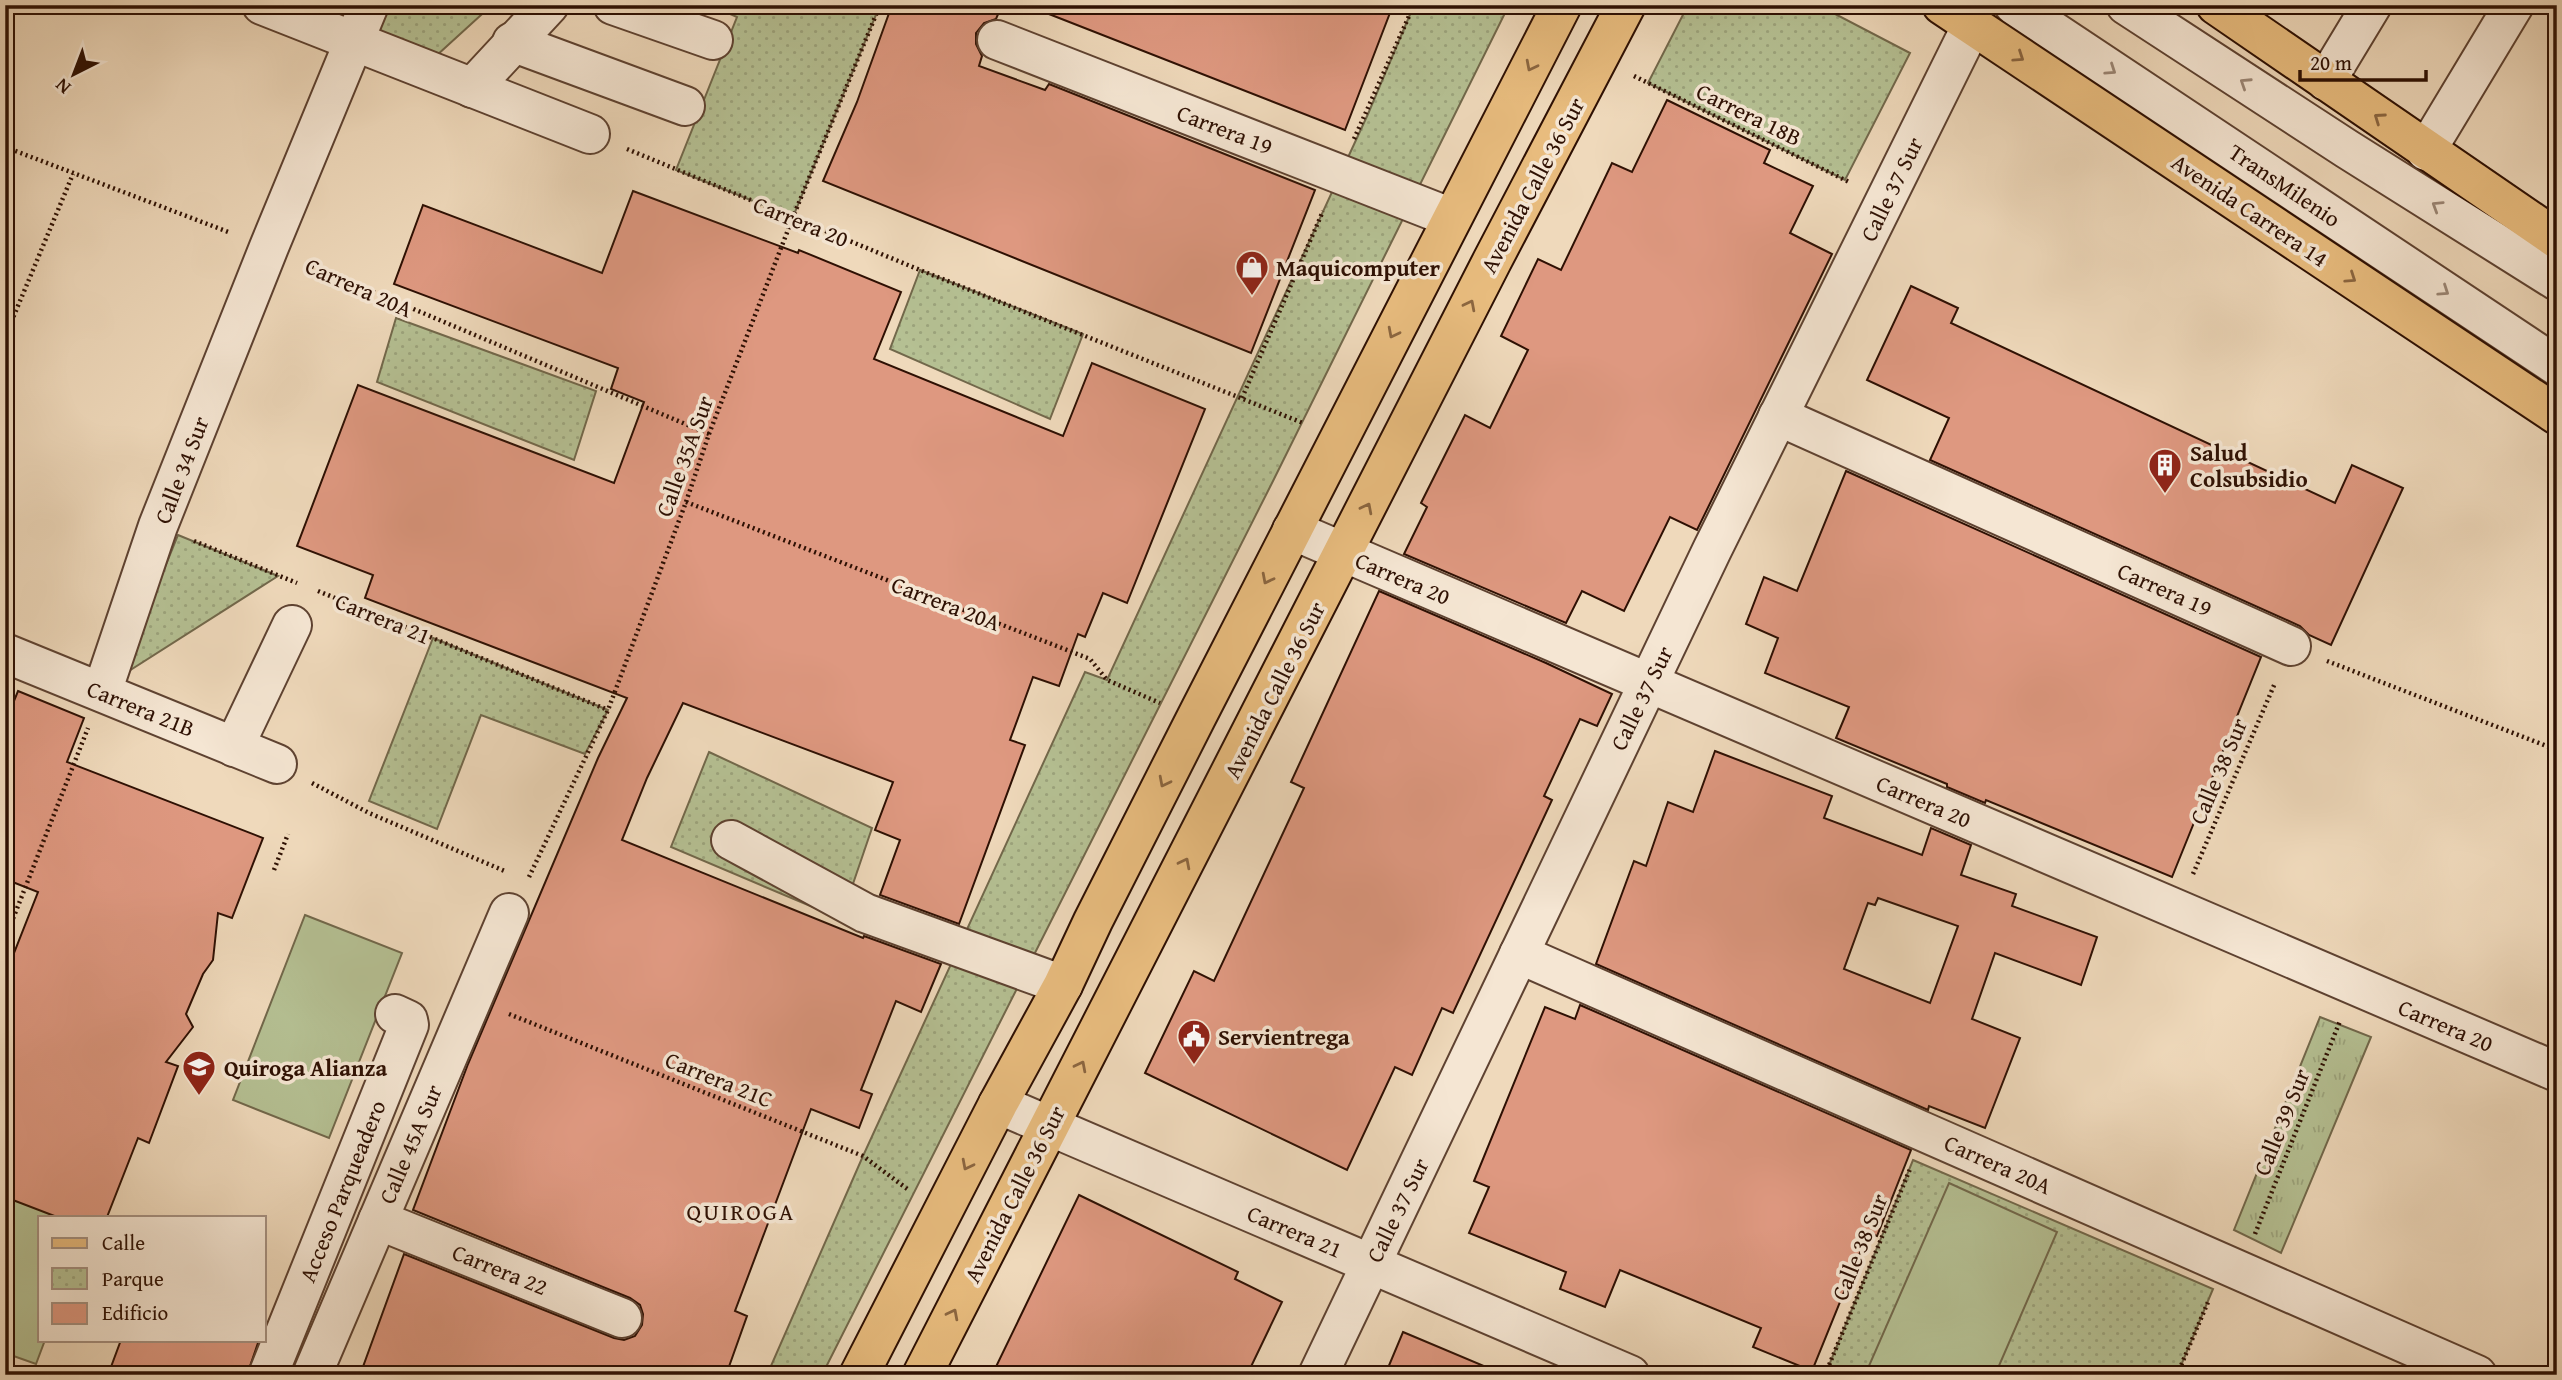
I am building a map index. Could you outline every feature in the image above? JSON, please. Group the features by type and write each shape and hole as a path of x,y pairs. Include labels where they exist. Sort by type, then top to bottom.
{"main road":[{"path":"859,1375 998,1104 1063,985 1196,718 1562,5"},
{"name":"Avenida Calle 36 Sur","path":"922,1375 1626,5"},
{"path":"2186,5 2245,40 2326,81"},
{"path":"2216,5 2557,239"},
{"name":"Avenida Carrera 14","path":"1957,15 2557,415"}],"street":[{"path":"262,5 590,134"},
{"name":"Calle 34 Sur","path":"102,692 158,526 369,5"},
{"path":"472,88 549,5"},
{"path":"612,5 713,40"},
{"name":"TransMilenio","path":"2014,5 2557,366"},
{"path":"2126,5 2557,281"},
{"path":"2326,81 2372,5"},
{"path":"2426,151 2514,5"},
{"name":"Calle 37 Sur","path":"1318,1375 1649,683 1885,200 1957,15"},
{"name":"Carrera 19","path":"997,40 1452,218"},
{"path":"512,42 685,106"},
{"name":"Carrera 19","path":"1778,416 2291,646"},
{"name":"Carrera 20","path":"1292,530 2557,1072"},
{"path":"234,747 292,625"},
{"name":"Carrera 21B","path":"5,653 277,764"},
{"path":"731,840 865,913 1063,985"},
{"name":"Calle 45A Sur","path":"312,1375 509,913"},
{"name":"Carrera 20A","path":"1519,954 2477,1375"},
{"name":"Acceso Parqueadero","path":"268,1375 409,1024 408,1020 395,1014"},
{"name":"Carrera 21","path":"998,1104 1630,1375"},
{"name":"Carrera 22","path":"378,1220 622,1318"}],"path":[{"name":"Calle 35A Sur","path":"509,913 608,710 709,434 793,217 880,5"},
{"name":"Carrera 18B","path":"1598,58 1885,200"},
{"name":"Carrera 20","path":"590,134 1340,438"},
{"name":"Carrera 20A","path":"5,147 269,247 709,434"},
{"path":"5,337 73,174"},
{"name":"Carrera 20A","path":"686,502 1090,659 1107,680 1196,718"},
{"path":"158,526 304,586"},
{"name":"Carrera 21","path":"317,591 608,710"},
{"path":"2291,646 2557,750"},
{"name":"Calle 38 Sur","path":"2177,910 2291,646"},
{"path":"5,939 102,692"},
{"path":"277,764 369,813 527,880"},
{"path":"274,870 288,834"},
{"name":"Calle 39 Sur","path":"2177,1375 2232,1267 2354,985"},
{"name":"Carrera 21C","path":"471,999 863,1156 925,1203 943,1211"},
{"name":"Calle 38 Sur","path":"1825,1375 1925,1132"}],"green space":[{"path":"383,5 492,5 436,56 373,28"},
{"path":"710,5 880,5 793,217 676,170 737,17"},
{"path":"1414,5 1509,5 1274,479 822,1375 767,1375 863,1156 1085,672 1107,680 1368,114"},
{"path":"1688,5 1818,5 1910,53 1845,180 1648,83"},
{"path":"920,270 1083,334 1050,419 890,349"},
{"path":"396,318 596,391 574,460 377,382"},
{"path":"178,535 278,576 121,676"},
{"path":"433,638 608,710 585,754 481,715 437,829 369,801"},
{"path":"709,752 872,828 841,919 671,847"},
{"path":"305,915 402,953 329,1138 233,1100"},
{"path":"2320,1017 2371,1037 2281,1253 2234,1230"},
{"path":"1913,1160 2213,1289 2177,1375 1825,1375"},
{"path":"1949,1183 2057,1232 1995,1375 1865,1375"},
{"path":"5,1196 58,1216 38,1216 38,1342 44,1342 36,1364 5,1353"}],"building":[{"path":"892,5 1002,5 996,19 984,23 976,33 976,44 982,56 979,66 1045,90 1049,84 1315,190 1251,353 823,181 857,102"},
{"path":"1031,5 1393,5 1345,130"},
{"path":"1667,100 1770,150 1764,163 1813,186 1790,233 1832,254 1697,530 1670,517 1624,611 1582,591 1566,623 1404,554 1427,507 1421,503 1465,415 1490,428 1528,350 1501,336 1538,259 1561,270 1612,163 1632,172"},
{"path":"633,191 798,253 799,250 901,292 874,359 1063,436 1092,363 1205,409 1127,603 1103,593 1085,637 1078,634 1059,686 1033,677 1010,740 1025,745 959,924 880,895 900,840 875,830 893,782 683,703 647,778 622,840 863,938 864,936 941,964 921,1012 896,1001 861,1090 872,1094 859,1128 811,1109 735,1311 747,1316 726,1375 360,1375 404,1254 614,1338 624,1340 635,1336 642,1325 640,1305 630,1298 413,1210 468,1064 598,758 627,698 365,598 373,575 297,546 358,385 614,483 644,402 611,389 618,368 394,284 423,205 602,273"},
{"name":"Salud Colsubsidio","path":"1911,286 1958,308 1951,323 2335,503 2352,465 2403,488 2331,645 2309,635 2300,626 1930,460 1949,418 1867,380"},
{"path":"1846,471 2261,657 2172,877 1986,800 1985,803 1947,787 1947,784 1836,738 1849,707 1765,673 1778,638 1746,624 1764,577 1797,591"},
{"path":"1379,591 1612,694 1597,726 1580,719 1544,796 1552,800 1453,1013 1442,1008 1412,1075 1395,1067 1347,1170 1145,1073 1194,971 1214,981 1304,788 1291,782"},
{"path":"18,691 84,718 67,762 263,838 232,918 218,913 213,960 203,974 186,1014 193,1027 166,1062 178,1066 149,1143 138,1138 107,1216 54,1216 5,1197 5,976 38,892 5,879 5,723"},
{"path":"1715,751 1832,796 1824,818 1922,855 1931,828 1971,845 1961,875 2016,894 2012,906 2097,937 2081,985 1995,953 1972,1019 2020,1038 1985,1128 1929,1106 1928,1110 1596,964 1634,861 1646,866 1668,802 1693,812","holes":["1878,898 1958,926 1930,1003 1844,969 1868,903 1875,905"]},
{"path":"1580,1005 1911,1150 1877,1236 1868,1233 1812,1371 1753,1347 1761,1328 1620,1270 1605,1307 1560,1289 1566,1272 1469,1233 1489,1187 1474,1181 1545,1007 1575,1019"},
{"path":"1079,1195 1238,1272 1235,1279 1282,1302 1247,1375 992,1375"},
{"path":"1403,1332 1503,1374 1385,1375"},
{"path":"120,1342 258,1342 247,1375 108,1375"}],"place":[{"name":"Maquicomputer","path":"1252,297"},
{"name":"Salud Colsubsidio","path":"2165,495"},
{"name":"Servientrega","path":"1194,1066"},
{"name":"Quiroga Alianza","path":"199,1097"}],"district":[{"name":"QUIROGA","path":"741,1211"}]}
